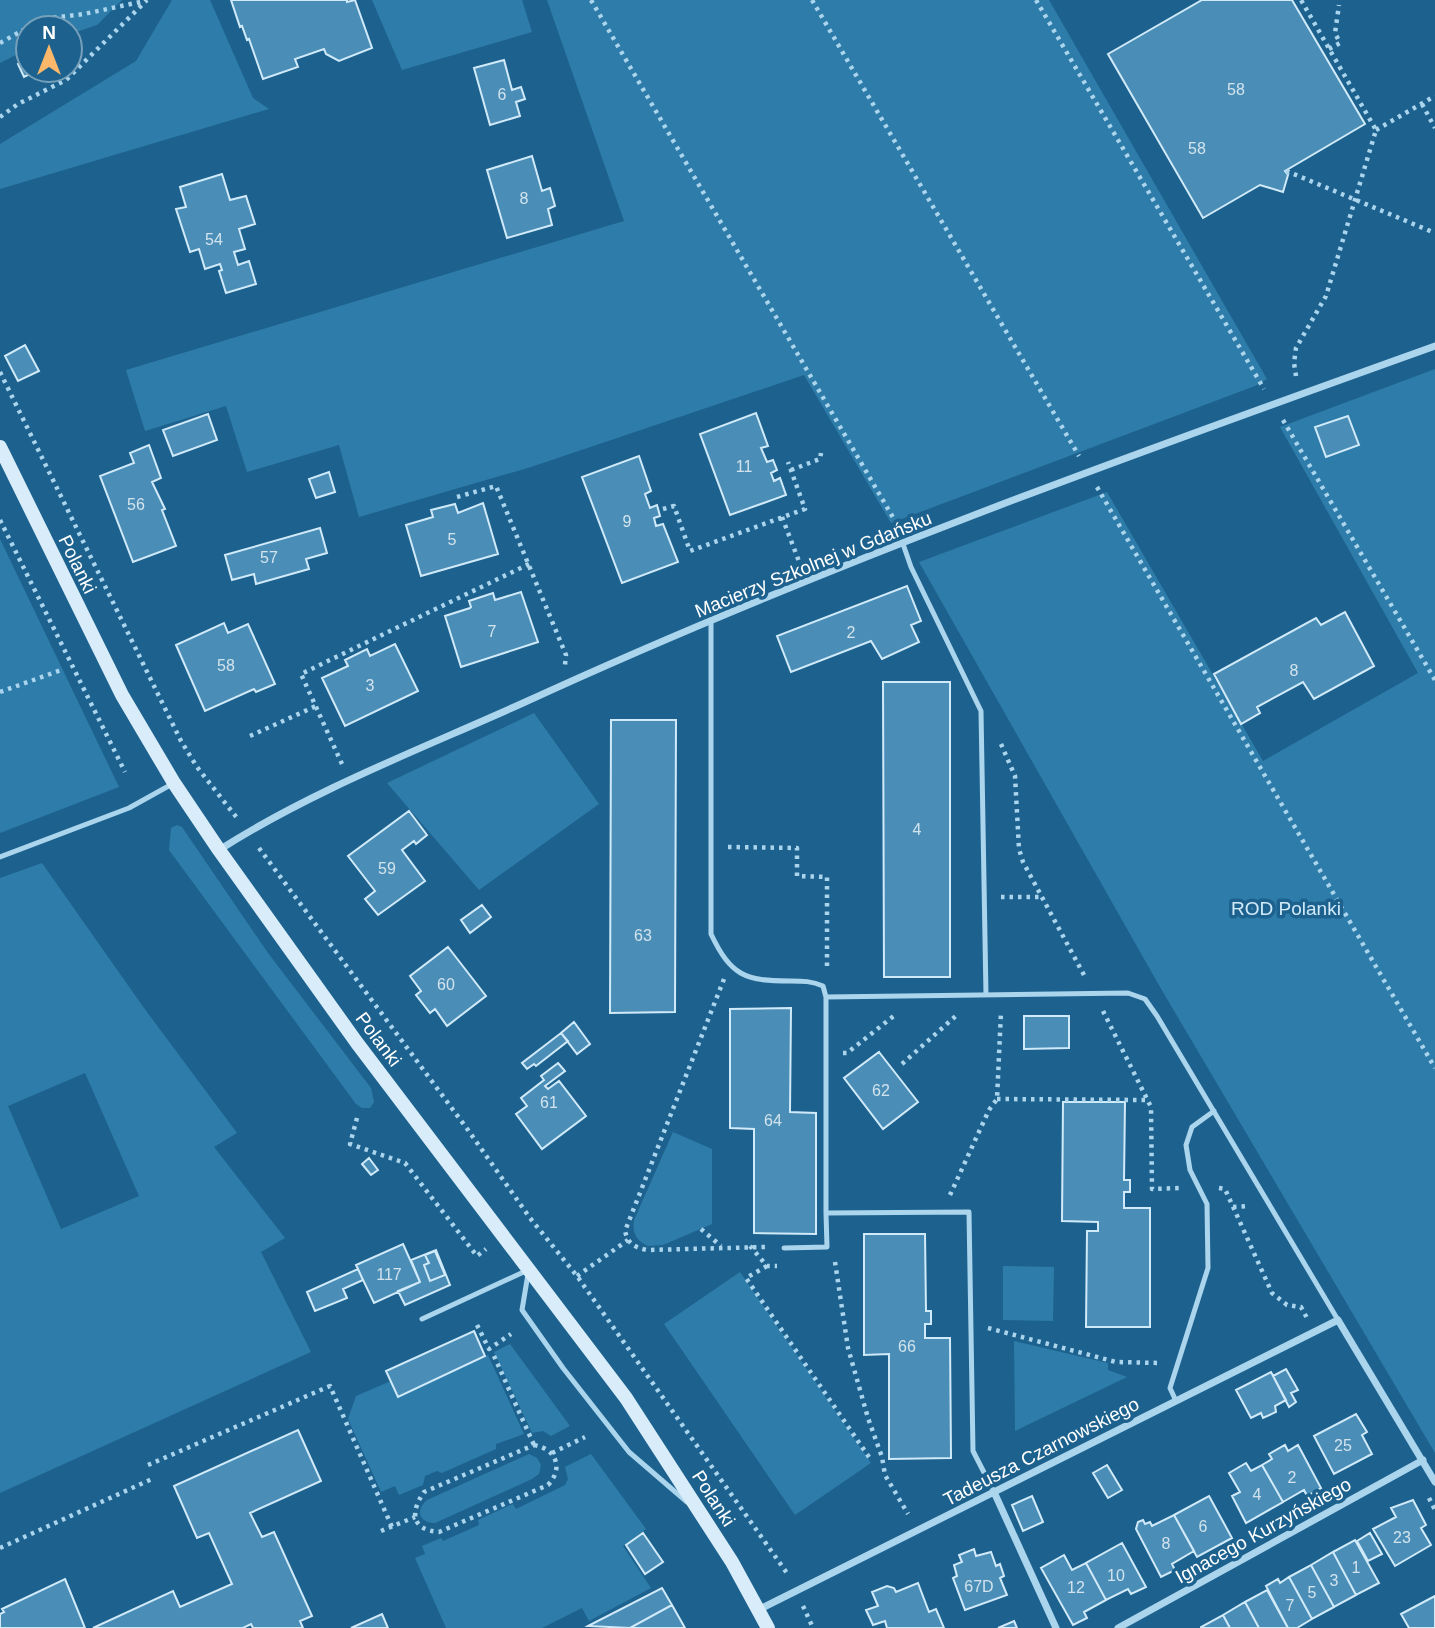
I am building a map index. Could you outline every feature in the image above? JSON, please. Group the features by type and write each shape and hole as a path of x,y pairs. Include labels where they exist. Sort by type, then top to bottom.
{"street":[{"name":"Macierzy Szkolnej w Gdańsku","path":"219,850 247,832 339,786 711,621 1088,473 1435,346"},
{"name":"Polanki","path":"0,447 122,695 174,783 357,1043 626,1398 704,1517 768,1628"},
{"name":"Tadeusza Czarnowskiego","path":"758,1610 1338,1320"},
{"path":"1338,1320 1435,1482"},
{"name":"Ignacego Kurzyńskiego","path":"1118,1628 1423,1460"},
{"path":"994,1492 1056,1628"}],"lane":[{"path":"903,544 981,711 985,897 983,995"},
{"path":"711,621 711,934 729,965 743,976 759,981 814,981 823,986 826,997 827,1247 784,1248"},
{"path":"0,857 129,808 174,783"},
{"path":"826,997 1128,993 1145,999 1182,1055 1338,1320"},
{"path":"1176,1401 1170,1388 1208,1268 1207,1205 1190,1170 1186,1145 1192,1127 1213,1111"},
{"path":"826,1213 969,1212 973,1451 994,1492"},
{"path":"422,1319 528,1270"},
{"path":"528,1270 523,1310 563,1368 629,1452 704,1517"}],"path":[{"path":"0,43 43,19 84,14 146,0"},
{"path":"0,117 18,104 66,80 146,0"},
{"path":"591,0 894,516 903,544"},
{"path":"812,0 1435,1068"},
{"path":"1036,0 1435,680"},
{"path":"1301,0 1377,130"},
{"path":"1329,49 1340,43 1335,33 1339,5"},
{"path":"1300,394 1294,363 1296,348 1326,296 1377,130 1435,96"},
{"path":"1422,104 1435,128"},
{"path":"1286,173 1435,233"},
{"path":"0,372 181,741 197,767 460,1119 530,1218 577,1276 785,1568"},
{"path":"791,470 820,459 821,453"},
{"path":"663,509 674,506 690,551 805,509 788,462"},
{"path":"457,497 496,486 566,655"},
{"path":"782,517 799,560"},
{"path":"0,520 125,772"},
{"path":"340,759 301,674 529,565"},
{"path":"0,692 64,669"},
{"path":"250,736 316,706"},
{"path":"981,711 994,728 1015,776 1019,849 1023,862 1094,993 1150,1107 1152,1189 1224,1189 1272,1293 1287,1305 1301,1307 1315,1332"},
{"path":"736,847 797,848 797,876 827,877 827,974 823,986"},
{"path":"985,897 1042,897"},
{"path":"729,965 625,1231 628,1240 635,1247 647,1250 784,1248"},
{"path":"942,1212 989,1110 997,1099 1002,994"},
{"path":"826,1054 847,1053 920,995"},
{"path":"902,1064 983,995"},
{"path":"997,1099 1147,1100"},
{"path":"357,1118 350,1144 405,1163 477,1256"},
{"path":"701,1228 722,1247"},
{"path":"577,1276 628,1240"},
{"path":"837,1265 848,1348 882,1457 885,1475 908,1514"},
{"path":"767,1266 746,1278 870,1460"},
{"path":"971,1324 1116,1362 1177,1364"},
{"path":"477,1325 489,1349 511,1334"},
{"path":"494,1356 534,1445"},
{"path":"148,1465 330,1386 392,1527"},
{"path":"552,1452 585,1437"},
{"path":"534,1445 552,1452 558,1467 556,1477 548,1485 439,1532 420,1526 415,1517 414,1506 424,1492 534,1445"},
{"path":"1410,1467 1435,1510"},
{"path":"0,1548 152,1479"},
{"path":"381,1531 415,1517"},
{"path":"804,1607 813,1628"}],"green space":[{"path":"0,0 122,0 97,25 84,29 84,14 14,14 14,56 0,63"},
{"path":"172,0 210,0 253,98 269,109 0,189 0,144 136,61"},
{"path":"372,0 522,0 532,32 402,70"},
{"path":"547,0 1049,0 1267,379 1255,386 891,523 804,375 531,467 359,517 339,445 247,472 226,406 145,431 126,370 624,221"},
{"name":"ROD Polanki","path":"1435,369 1435,1453 1160,987 919,562 1107,492 1263,761 1418,673 1280,427"},
{"path":"0,539 119,787 0,833"},
{"path":"534,713 599,804 479,890 387,783"},
{"path":"177,825 182,827 268,953 371,1088 374,1102 370,1108 362,1108 356,1104 169,850 171,828"},
{"path":"42,863 144,1008 237,1133 214,1147 285,1238 261,1252 311,1352 0,1493 0,878","holes":["85,1073 139,1196 61,1229 8,1106"]},
{"path":"673,1132 712,1149 712,1224 663,1245 648,1246 636,1236 634,1220"},
{"path":"1003,1266 1054,1267 1053,1321 1003,1320"},
{"path":"740,1272 871,1463 795,1515 664,1324"},
{"path":"1014,1341 1108,1363 1108,1370 1127,1377 1015,1431"},
{"path":"510,1344 570,1426 551,1436 543,1431 532,1433 494,1352"},
{"path":"488,1355 524,1434 496,1444 496,1449 442,1473 437,1471 425,1476 423,1485 399,1495 395,1486 381,1492 348,1419 356,1396 391,1381 398,1397"},
{"path":"529,1454 537,1458 541,1465 539,1474 532,1479 435,1523 425,1521 420,1515 427,1500"},
{"path":"591,1454 646,1529 623,1546 651,1588 589,1621 582,1608 542,1628 446,1628 415,1558 425,1554 422,1546 441,1538 443,1541 479,1525 478,1520 513,1504 516,1509 565,1485 568,1479 565,1467"}],"building":[{"path":"231,0 355,0 372,48 339,61 326,54 324,49 295,59 298,67 263,79"},
{"path":"1202,0 1292,0 1365,124 1285,171 1288,175 1283,192 1260,185 1203,218 1108,54"},
{"path":"504,60 512,90 521,87 525,99 516,102 520,116 490,125 474,68"},
{"path":"532,156 542,191 550,188 555,206 548,209 552,225 507,238 487,170"},
{"path":"222,174 230,200 246,196 255,224 239,229 245,249 234,252 238,265 249,261 256,284 226,293 219,271 222,270 220,264 205,269 199,249 190,252 176,209 186,207 180,187"},
{"path":"25,345 39,371 18,381 5,356"},
{"path":"756,413 768,446 761,448 767,462 773,460 777,470 771,473 774,481 780,478 786,495 730,515 700,434"},
{"path":"208,414 217,440 173,456 163,430"},
{"path":"1348,416 1359,445 1326,457 1315,427"},
{"path":"149,445 161,478 152,482 165,509 162,510 176,546 133,562 100,476 134,463 130,453"},
{"path":"639,456 651,491 645,494 650,508 657,505 660,516 654,518 656,526 663,524 678,562 622,583 582,477"},
{"path":"329,472 335,492 316,498 309,479"},
{"path":"483,503 498,554 421,576 406,525 433,517 431,510 455,504 458,513"},
{"path":"320,528 327,553 306,559 309,569 256,584 254,574 232,580 225,555"},
{"path":"907,586 921,621 911,625 919,642 882,659 871,641 791,672 777,636"},
{"path":"521,592 538,642 461,667 445,616 470,608 469,601 493,593 495,600"},
{"path":"1345,612 1374,666 1314,699 1303,682 1257,707 1260,713 1241,724 1214,674 1316,618 1321,625"},
{"path":"224,623 228,633 248,624 275,684 256,692 254,689 205,711 176,645"},
{"path":"395,644 418,691 345,726 322,678 348,666 345,660 367,649 370,656"},
{"path":"883,682 950,682 950,977 884,977"},
{"path":"611,720 676,720 675,1012 610,1013"},
{"path":"409,811 427,835 402,850 425,881 378,915 365,899 375,891 348,856"},
{"path":"482,905 491,917 470,933 461,920"},
{"path":"448,947 486,996 447,1026 435,1009 430,1013 416,995 421,991 410,976"},
{"path":"791,1008 790,1112 816,1113 816,1234 754,1233 754,1129 730,1128 730,1009"},
{"path":"1024,1016 1069,1016 1069,1048 1024,1049"},
{"path":"574,1022 590,1044 577,1054 561,1033"},
{"path":"561,1033 568,1041 536,1066 534,1064 527,1069 522,1063"},
{"path":"879,1052 918,1102 883,1129 844,1078"},
{"path":"558,1063 565,1071 545,1086 548,1089 559,1081 586,1116 542,1149 516,1114 527,1106 521,1098 544,1080 541,1076"},
{"path":"1063,1102 1125,1102 1124,1180 1130,1180 1130,1192 1124,1192 1124,1208 1150,1208 1150,1327 1086,1327 1087,1231 1098,1231 1098,1222 1062,1221"},
{"path":"369,1158 378,1170 371,1175 362,1164"},
{"path":"864,1234 925,1234 926,1311 931,1311 931,1324 925,1324 925,1338 950,1338 951,1458 889,1459 889,1354 864,1355"},
{"path":"403,1244 420,1282 374,1303 356,1265"},
{"path":"436,1250 450,1285 405,1305 398,1291 420,1282 411,1260"},
{"path":"435,1251 445,1275 430,1281 424,1265 429,1263 425,1255"},
{"path":"358,1269 363,1280 343,1289 347,1298 315,1311 307,1292"},
{"path":"474,1331 485,1356 398,1397 386,1371"},
{"path":"1286,1369 1298,1390 1291,1393 1296,1402 1289,1407 1273,1376"},
{"path":"1271,1372 1286,1400 1275,1406 1276,1412 1263,1418 1261,1413 1251,1418 1236,1390"},
{"path":"1356,1414 1367,1432 1362,1435 1372,1454 1334,1474 1314,1436"},
{"path":"298,1430 321,1481 250,1513 262,1537 274,1532 312,1616 300,1621 303,1628 253,1628 251,1624 243,1628 93,1628 173,1591 180,1607 232,1584 209,1533 197,1538 174,1486"},
{"path":"1285,1445 1288,1451 1298,1445 1321,1488 1307,1496 1304,1490 1283,1502 1262,1465 1272,1459 1269,1454"},
{"path":"1246,1463 1251,1471 1262,1465 1283,1502 1246,1523 1232,1496 1240,1492 1229,1473"},
{"path":"1107,1465 1122,1490 1108,1498 1093,1473"},
{"path":"1032,1496 1043,1522 1023,1531 1012,1505"},
{"path":"1209,1496 1232,1538 1197,1557 1174,1515"},
{"path":"1413,1500 1426,1525 1421,1528 1431,1545 1395,1566 1373,1529 1396,1517 1391,1508"},
{"path":"1174,1515 1194,1551 1172,1564 1175,1570 1161,1577 1136,1529 1138,1522 1143,1520 1145,1524 1150,1522 1152,1526"},
{"path":"643,1533 663,1562 645,1574 626,1545"},
{"path":"1370,1533 1382,1554 1368,1561 1357,1541"},
{"path":"1355,1540 1379,1583 1356,1595 1333,1552"},
{"path":"1122,1543 1146,1587 1131,1594 1128,1589 1106,1600 1086,1563"},
{"path":"974,1549 976,1556 991,1552 996,1566 1000,1564 1004,1576 1000,1578 1007,1595 965,1610 953,1578 957,1576 954,1565 962,1562 959,1555"},
{"path":"1333,1552 1356,1595 1334,1607 1311,1565"},
{"path":"1064,1555 1072,1570 1086,1563 1106,1600 1084,1612 1087,1618 1073,1625 1041,1568"},
{"path":"1311,1565 1334,1607 1312,1619 1289,1577"},
{"path":"1289,1577 1312,1619 1297,1628 1288,1628 1266,1586 1278,1579 1280,1583"},
{"path":"65,1579 85,1628 0,1628 0,1614 4,1612 2,1609"},
{"path":"918,1583 929,1612 936,1609 944,1628 887,1628 885,1621 873,1625 866,1610 878,1606 872,1592 887,1586 894,1588 896,1592"},
{"path":"662,1588 672,1605 630,1628 588,1626"},
{"path":"1267,1590 1288,1628 1259,1628 1245,1602"},
{"path":"1435,1596 1435,1628 1409,1628 1401,1614"},
{"path":"1245,1602 1259,1628 1230,1628 1223,1615"},
{"path":"672,1605 685,1628 630,1628"},
{"path":"382,1614 388,1628 351,1628"},
{"path":"1223,1615 1230,1628 1201,1628 1201,1627"},
{"path":"1014,1621 1017,1628 998,1628"}]}
